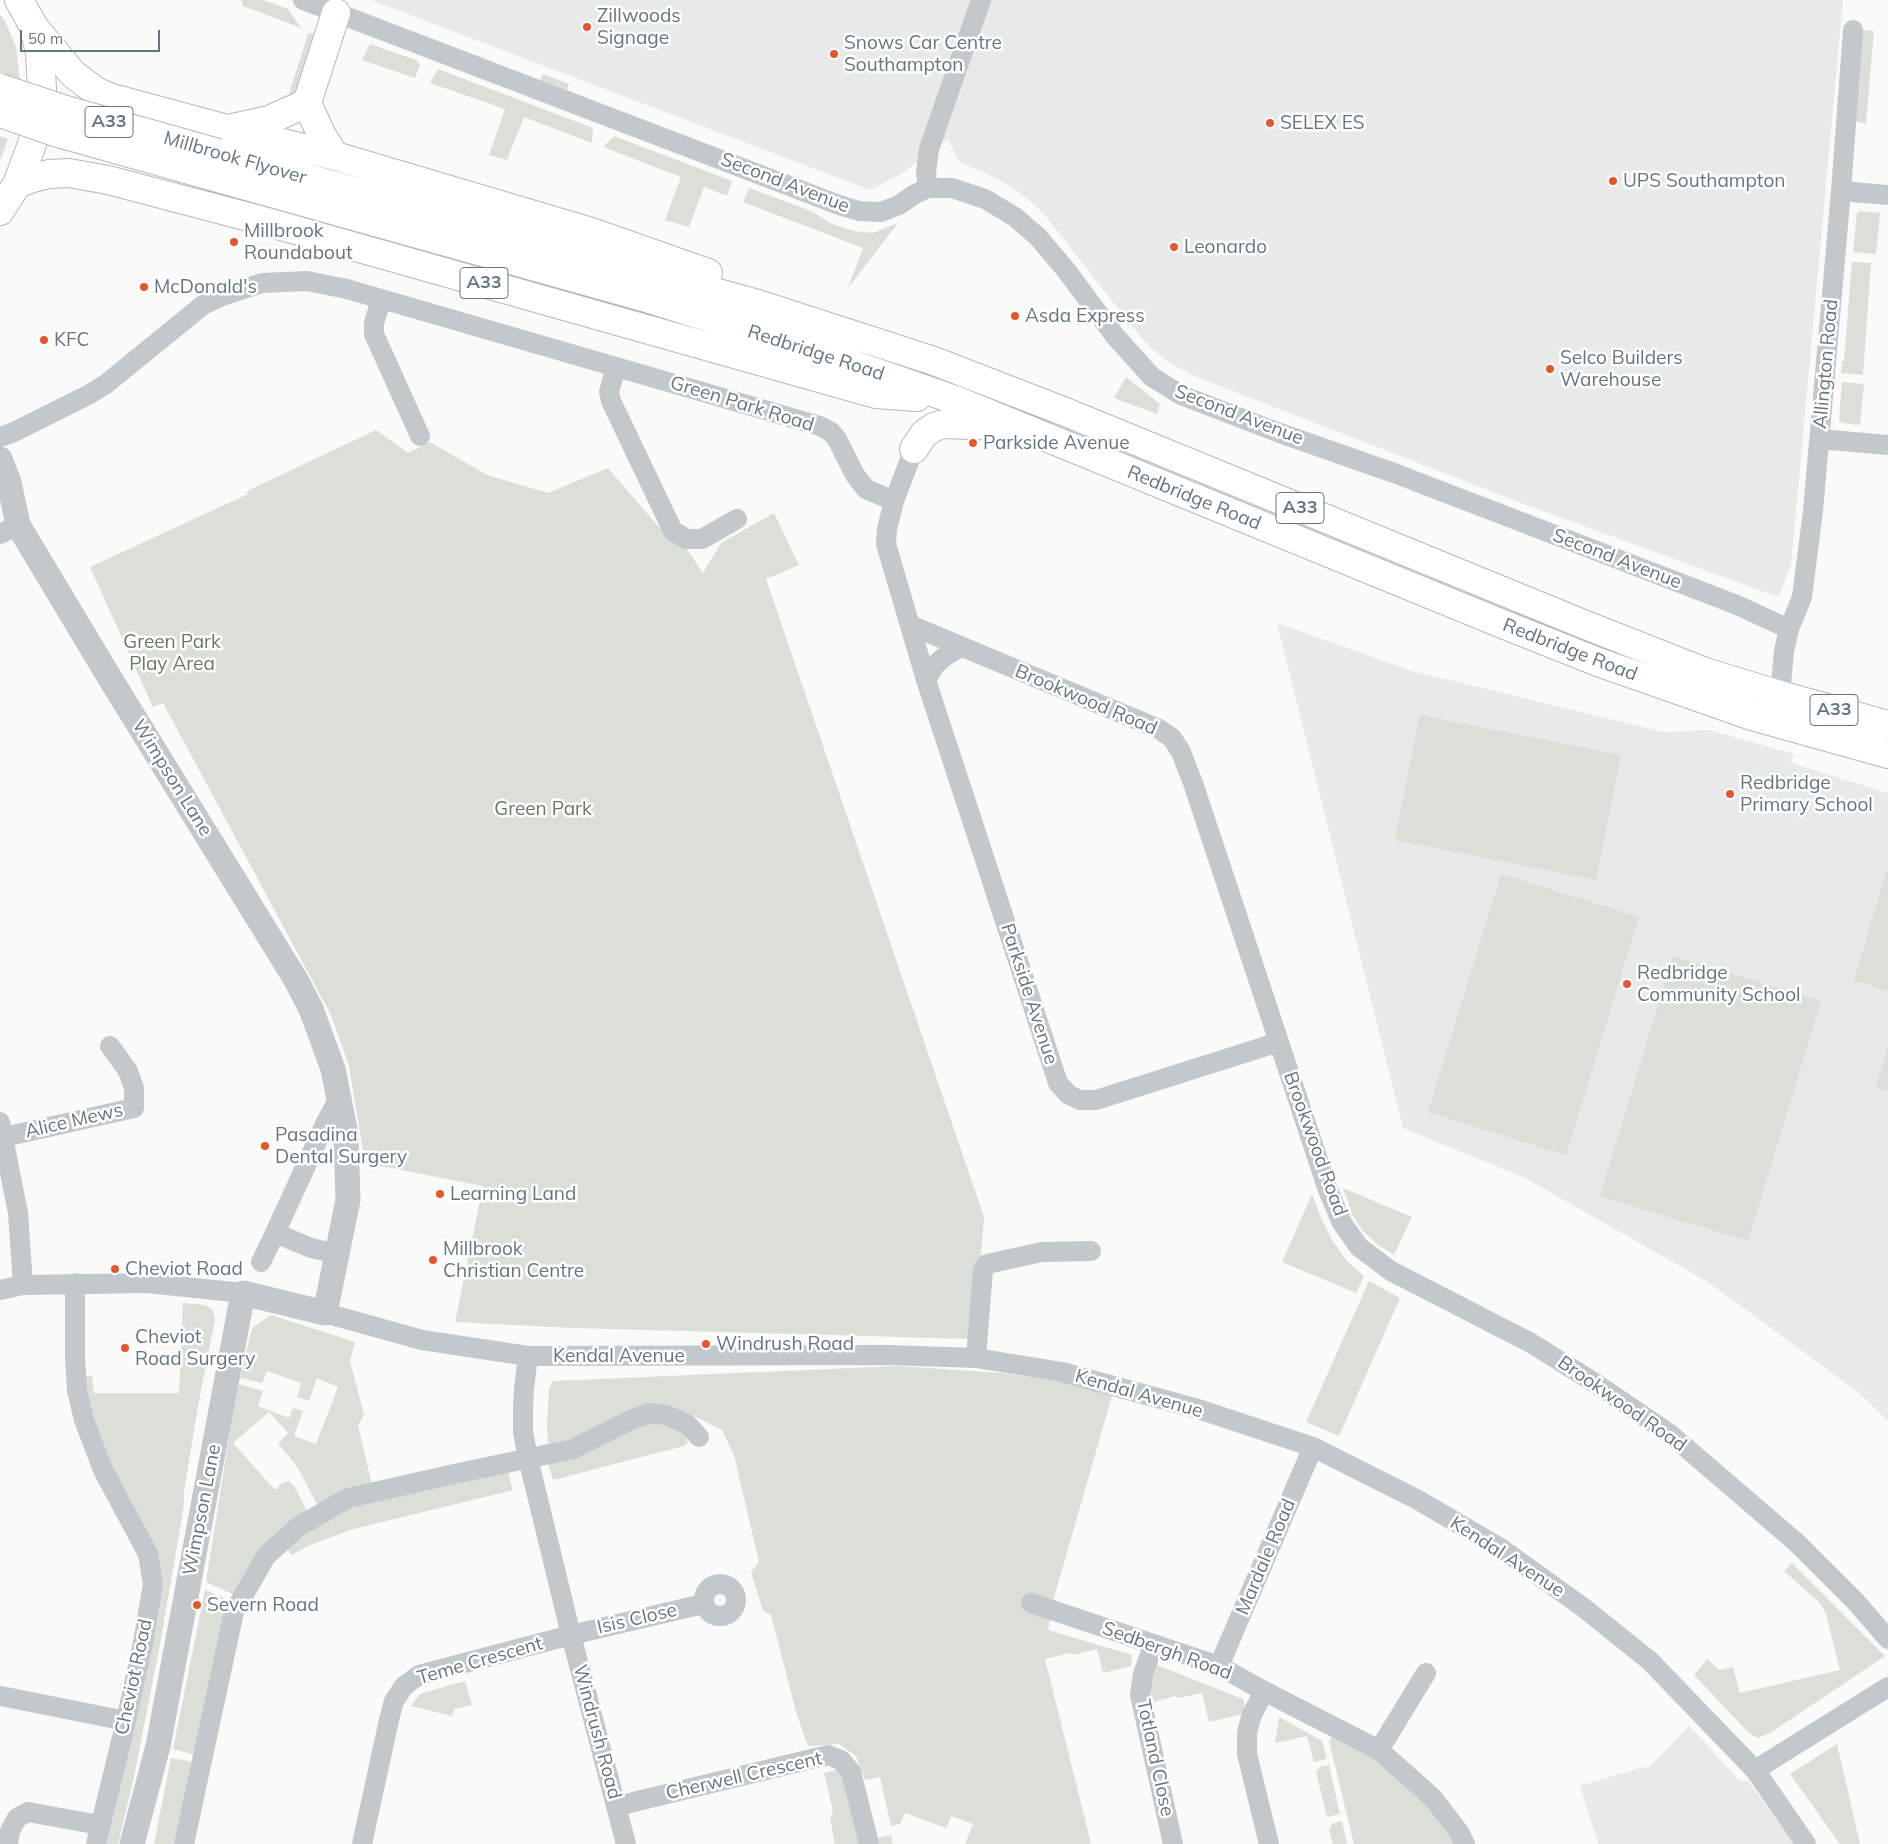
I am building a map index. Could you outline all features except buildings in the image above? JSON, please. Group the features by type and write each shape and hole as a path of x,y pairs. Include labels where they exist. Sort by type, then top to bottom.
{"main road":[{"path":"0,211 17,184 32,147 40,110 42,75 40,53 34,27 19,0"},
{"path":"335,156 322,136 307,103 336,12"},
{"name":"A33","path":"34,27 73,74 96,92 112,98 219,153 335,156 609,238 753,288 820,324"},
{"name":"Millbrook Flyover","path":"0,88 66,110 219,153 469,236"},
{"path":"219,153 269,120 307,103"},
{"name":"Millbrook Flyover","path":"0,113 55,132 219,153"},
{"name":"A33","path":"17,184 49,174 69,174 108,180 260,220 876,394 958,401"},
{"name":"Redbridge Road","path":"469,236 761,305 934,361 1068,413 1600,631 1705,672 1888,725"},
{"name":"Redbridge Road","path":"469,236 653,300 810,349 958,401 1598,662 1752,716 1888,754"},
{"path":"876,394 908,412 913,421 915,432 914,449"},
{"path":"914,449 924,434 934,427 944,424 1024,428"}],"street":[{"name":"Second Avenue","path":"303,0 859,211 881,212 899,205 928,188 952,188 985,199 1015,217 1038,237 1066,270 1114,336 1152,378 1181,395 1277,432 1386,470 1728,601 1789,629"},
{"path":"928,188 926,172 929,149 981,0"},
{"name":"Allington Road","path":"1780,695 1784,651 1789,629 1802,598 1820,439 1854,30"},
{"path":"1841,191 1888,195"},
{"name":"Green Park Road","path":"0,437 14,432 90,394 118,376 204,305 240,288 262,283 307,281 324,283 820,426 832,432 837,439 860,483 869,491 894,501"},
{"path":"381,300 374,323 374,334 420,436"},
{"path":"616,367 609,392 611,401 673,531 687,539 702,539 737,519"},
{"path":"1820,439 1888,445"},
{"name":"Parkside Avenue","path":"914,449 894,501 887,529 886,544 926,680 1058,1083 1069,1095 1080,1100 1096,1100 1279,1042"},
{"name":"Wimpson Lane","path":"0,459 8,482 9,530 108,675 296,980 311,1009 323,1039 333,1069 346,1134 348,1200 325,1313"},
{"name":"Brookwood Road","path":"910,625 1159,730 1172,738 1181,752 1193,784 1328,1190 1342,1223 1358,1247 1391,1271 1532,1343 1670,1434 1797,1543 1856,1602 1888,1640"},
{"path":"926,680 935,664 961,647"},
{"name":"Alice Mews","path":"2,1130 134,1108 134,1088 128,1071 110,1046"},
{"path":"261,1262 338,1100"},
{"path":"2,1130 18,1213 23,1285"},
{"path":"275,1234 311,1248 338,1254"},
{"path":"976,1358 983,1270 987,1264 1042,1252 1091,1251"},
{"name":"Cheviot Road","path":"75,1283 75,1356 78,1390 84,1420 103,1470 148,1554 153,1584 126,1721 98,1835"},
{"path":"0,1290 23,1285 147,1283 243,1293 325,1313"},
{"name":"Wimpson Lane","path":"132,1844 158,1746 243,1293"},
{"name":"Kendal Avenue","path":"325,1313 422,1340 528,1356 889,1355 976,1358 1071,1374 1198,1409 1312,1447 1418,1500 1502,1549 1584,1608 1650,1661 1755,1770 1806,1844"},
{"name":"Windrush Road","path":"528,1356 523,1407 523,1432 528,1458 571,1635 626,1844"},
{"path":"184,1844 234,1612 266,1556 298,1527 348,1498 573,1449 650,1413 666,1415 687,1424 699,1437"},
{"name":"Mardale Road","path":"1219,1666 1312,1447"},
{"name":"Sedbergh Road","path":"1031,1603 1219,1666 1379,1750 1433,1798 1459,1832 1465,1844"},
{"name":"Isis Close","path":"571,1635 703,1604"},
{"name":"Teme Crescent","path":"362,1844 388,1720 394,1701 404,1686 420,1675 571,1635"},
{"name":"Totland Close","path":"1154,1644 1143,1674 1140,1695 1173,1844"},
{"path":"1379,1750 1426,1673"},
{"path":"1755,1770 1888,1686"},
{"path":"1264,1691 1251,1718 1247,1734 1247,1754 1269,1844"},
{"path":"1,1696 126,1721"},
{"name":"Cherwell Crescent","path":"616,1806 828,1755 841,1760 851,1772 869,1844"},
{"path":"8,1844 10,1832 17,1818 28,1812 98,1835"}],"shaded area":[{"path":"371,0 1843,0 1791,566 1778,597 1524,504 1194,376 1168,362 1151,348 1043,213 1010,186 959,162 948,139 901,174 870,190"},
{"name":"Redbridge Community School","path":"1277,623 1412,671 1664,732 1709,730 1794,754 1791,763 1888,793 1888,1421 1858,1392 1708,1282 1525,1178 1403,1128"},
{"path":"1689,1726 1739,1780 1748,1781 1795,1844 1598,1844 1580,1786 1643,1767 1648,1768"}],"green space":[{"path":"241,0 263,0 288,9 301,28 243,6"},
{"path":"0,15 4,19 16,47 20,81 0,74"},
{"path":"1862,30 1874,31 1866,124 1855,121"},
{"path":"316,32 297,90 288,97 308,34"},
{"path":"370,44 416,60 420,65 415,78 362,60"},
{"path":"438,69 593,128 592,143 524,117 507,160 489,155 505,109 430,83"},
{"path":"543,74 569,84 567,90 540,80"},
{"path":"0,136 8,139 0,161"},
{"path":"614,136 732,181 727,196 704,187 689,227 665,220 681,177 603,147"},
{"path":"749,188 811,211 832,224 854,231 873,233 898,223 848,288 863,248 743,202"},
{"path":"1860,211 1880,213 1876,254 1853,252 1857,213"},
{"path":"1852,262 1871,263 1863,375 1841,373 1842,361 1844,361"},
{"path":"1126,377 1160,404 1157,414 1114,398"},
{"path":"1842,382 1864,384 1860,425 1842,423 1839,420"},
{"name":"Green Park","path":"376,430 408,453 430,442 487,475 548,493 608,468 657,525 686,548 703,573 721,543 774,513 799,565 766,579 984,1217 974,1339 574,1328 455,1322 483,1186 365,1163 349,1066 331,1015 163,703 153,707 90,567 248,494 247,491"},
{"path":"1420,715 1621,755 1596,880 1395,840"},
{"path":"1888,866 1888,991 1854,980"},
{"path":"1501,874 1639,917 1566,1155 1428,1112"},
{"path":"1673,956 1821,1001 1748,1241 1600,1196"},
{"path":"1888,1046 1888,1091 1876,1087"},
{"path":"1343,1188 1412,1217 1394,1255 1378,1245 1363,1231 1353,1216"},
{"path":"1312,1194 1332,1240 1347,1261 1364,1276 1356,1293 1282,1262"},
{"path":"1369,1281 1400,1298 1339,1436 1306,1422"},
{"path":"183,1303 205,1305 213,1310 215,1320 198,1406 184,1491 184,1505 161,1639 134,1777 118,1844 106,1844 160,1591 102,1451 87,1395 85,1376 92,1376 94,1393 179,1393"},
{"path":"271,1315 355,1342 350,1361 364,1415 358,1425 372,1485 317,1504 298,1468 278,1443 288,1433 269,1412 233,1443 275,1490 281,1484 289,1481 294,1486 308,1513 234,1595 206,1582 239,1384 263,1391 258,1406 289,1418 293,1408 303,1411 294,1436 316,1444 338,1387 317,1378 309,1401 297,1397 301,1383 267,1371 262,1383 240,1378 252,1328"},
{"path":"898,1366 1001,1373 1067,1382 1112,1396 1055,1594 1048,1630 1132,1655 1131,1666 1103,1673 1097,1649 1074,1655 1070,1653 1045,1659 1091,1844 965,1844 973,1824 951,1816 946,1828 905,1813 900,1824 891,1826 880,1777 865,1780 856,1756 839,1744 808,1746 797,1715 771,1615 763,1611 751,1572 759,1562 734,1455 722,1430 692,1415 665,1407 578,1438 548,1444 549,1388 553,1381"},
{"path":"659,1420 681,1430 688,1442 684,1446 553,1480 547,1460 635,1424"},
{"path":"507,1469 513,1490 350,1530 310,1545 292,1555 284,1546 352,1506"},
{"path":"1792,1563 1885,1656 1770,1733 1758,1738 1749,1733 1694,1675 1707,1659 1719,1670 1733,1667 1740,1693 1840,1670 1826,1614 1820,1603 1784,1571"},
{"path":"205,1590 232,1601 196,1752 192,1754 173,1749"},
{"path":"1154,1664 1243,1699 1245,1707 1242,1714 1209,1722 1202,1693 1179,1698 1175,1696 1154,1702 1147,1683"},
{"path":"465,1681 472,1705 454,1709 452,1716 411,1706 420,1694"},
{"path":"1279,1717 1322,1741 1327,1759 1314,1762 1307,1736 1275,1743"},
{"path":"1334,1734 1379,1759 1437,1812 1457,1844 1354,1844 1329,1741"},
{"path":"1837,1744 1860,1844 1840,1844 1790,1774"},
{"path":"171,1758 190,1761 193,1765 174,1844 154,1844"},
{"path":"1329,1765 1340,1814 1327,1817 1316,1772 1320,1767"},
{"path":"840,1769 862,1844 835,1844 830,1818 833,1811 824,1773"},
{"path":"1342,1821 1347,1844 1333,1844 1329,1829 1333,1823"},
{"path":"892,1835 892,1843 895,1844 879,1844 878,1838"}],"place":[{"name":"Zillwoods Signage","path":"587,27"},
{"name":"Snows Car Centre Southampton","path":"834,54"},
{"name":"SELEX ES","path":"1270,123"},
{"name":"UPS Southampton","path":"1613,181"},
{"name":"Millbrook Roundabout","path":"234,242"},
{"name":"Leonardo","path":"1174,247"},
{"name":"McDonald's","path":"144,287"},
{"name":"Asda Express","path":"1015,316"},
{"name":"KFC","path":"44,340"},
{"name":"Selco Builders Warehouse","path":"1550,369"},
{"name":"Parkside Avenue","path":"973,443"},
{"name":"Redbridge Primary School","path":"1730,794"},
{"name":"Redbridge Community School","path":"1627,984"},
{"name":"Pasadina Dental Surgery","path":"265,1146"},
{"name":"Learning Land","path":"440,1194"},
{"name":"Millbrook Christian Centre","path":"433,1260"},
{"name":"Cheviot Road","path":"115,1269"},
{"name":"Windrush Road","path":"706,1344"},
{"name":"Cheviot Road Surgery","path":"125,1348"},
{"name":"Severn Road","path":"197,1605"}],"park label":[{"name":"Green Park Play Area","path":"172,653"}]}
